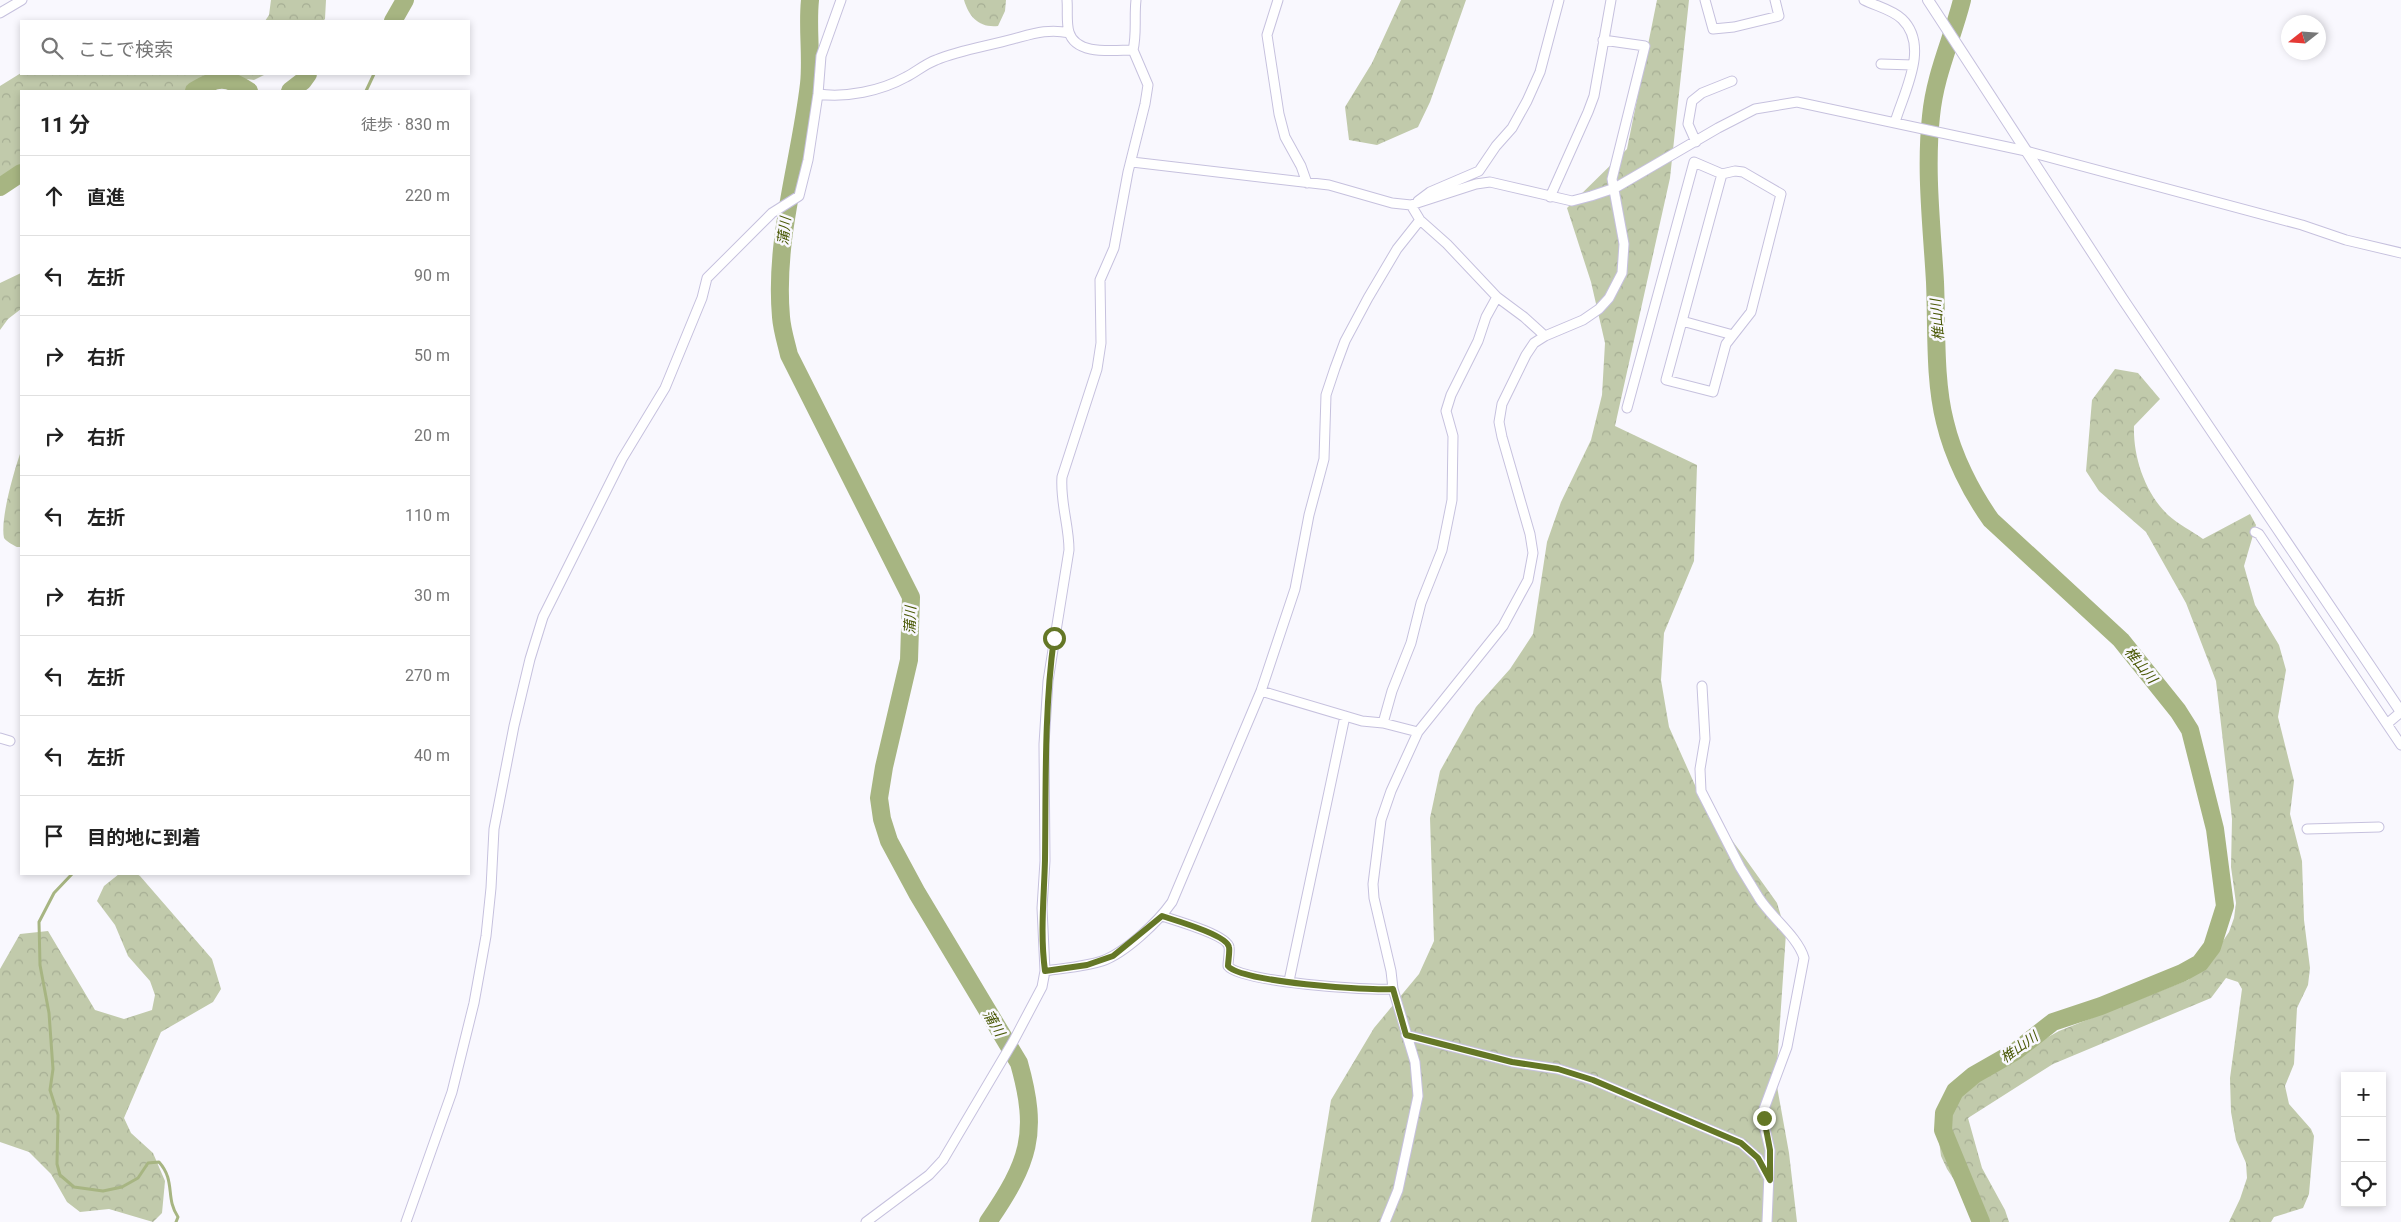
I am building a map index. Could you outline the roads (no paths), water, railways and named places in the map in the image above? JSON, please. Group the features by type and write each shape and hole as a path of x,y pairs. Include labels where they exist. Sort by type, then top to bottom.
{"street":[{"path":"0,13 22,0"},
{"path":"406,1222 452,1092 474,1004 486,936 497,809 530,659 544,617 622,459 665,388 702,298 707,278 772,213 799,196 808,160 818,94 820,56 841,0"},
{"path":"1067,0 1069,32 1081,46 1092,49 1133,50"},
{"path":"866,1222 929,1175 943,1160 1038,997 1045,971 1042,917 1045,861 1044,744 1048,681 1069,550 1069,533 1060,494 1062,477 1097,369 1101,343 1100,280 1114,248 1148,85 1133,50 1136,39 1134,19 1136,0"},
{"path":"1278,0 1267,35 1279,114 1285,137 1301,166 1306,183"},
{"path":"1411,205 1430,192 1479,170 1512,128 1540,72 1559,0"},
{"path":"1550,197 1594,96 1611,0"},
{"path":"1705,0 1713,29 1734,28 1779,16 1775,0"},
{"path":"1864,0 1904,20 1914,47 1916,57 1898,123"},
{"path":"1930,4 2122,298 2401,712 2389,721"},
{"path":"818,94 836,96 865,91 892,84 936,60 956,54 1041,32 1056,30 1069,32"},
{"path":"1384,1222 1398,1190 1418,1096 1415,1062 1393,989 1391,971 1374,898 1373,884 1381,820 1391,791 1418,732 1503,626 1528,580 1533,553 1530,534 1499,422 1502,404 1526,355 1534,343 1545,336 1583,320 1600,309 1618,285 1622,273 1624,244 1612,179 1645,46 1604,40"},
{"path":"1881,64 1913,65"},
{"path":"1696,142 1688,124 1692,101 1702,93 1732,81"},
{"path":"1132,162 1329,185 1392,203 1411,205 1465,187 1490,182 1572,201 1615,188 1718,128 1755,109 1797,102 1945,132 2026,151 2302,226 2346,240 2401,253"},
{"path":"1627,408 1694,162 1687,147"},
{"path":"1694,162 1722,174 1735,171 1743,172 1781,194 1751,312 1726,344 1713,392 1666,380 1722,174"},
{"path":"1411,205 1420,220 1447,244 1497,297 1524,317 1545,336"},
{"path":"1045,971 1087,965 1113,956 1162,916 1172,902 1261,691 1295,589 1309,516 1324,459 1326,395 1335,368 1345,342 1368,298 1398,249 1420,220"},
{"path":"1383,723 1392,691 1411,643 1421,604 1442,550 1452,500 1453,436 1446,411 1451,394 1478,341 1486,317 1497,297"},
{"path":"1682,321 1733,335"},
{"path":"2255,532 2259,534 2389,721 2401,745"},
{"path":"1702,686 1705,739 1700,778 1703,798 1758,898 1768,912 1796,940 1804,958 1787,1047 1764,1109 1765,1129 1770,1150 1768,1222"},
{"path":"1261,691 1362,721 1383,723 1418,732"},
{"path":"1289,981 1345,716"},
{"path":"0,738 10,741"},
{"path":"2307,830 2379,827"},
{"path":"1162,916 1214,935 1227,942 1229,947 1228,966 1230,970 1252,976 1366,990 1393,989"},
{"path":"1406,1035 1512,1062 1558,1069 1593,1080 1741,1143 1758,1158 1770,1180"}],"waterway":[{"path":"394,20 405,0"},
{"name":"蒲川","path":"810,0 809,84 784,229 781,258 780,288 783,331 789,355 911,597 909,660 884,767 879,798 882,819 889,841 917,893 1019,1063 1025,1088 1029,1129 1026,1147 1013,1182 988,1222"},
{"name":"椎山川","path":"1962,0 1936,86 1929,137 1939,388 1948,435 1976,498 1991,520 2121,640 2178,711 2190,730 2215,829 2225,906 2212,947 2200,963 2182,973 2101,1006 2053,1022 2016,1051 1974,1075 1955,1091 1944,1113 1943,1130 1981,1222"},
{"path":"291,90 307,75"},
{"path":"366,90 374,75"},
{"path":"196,90 216,80 228,80 247,90"},
{"path":"0,187 20,174"},
{"path":"71,875 54,893 39,922 40,965 49,1013 53,1069 50,1090 58,1115 57,1164 60,1175 74,1187 103,1191 122,1187 138,1178 148,1163 159,1162 164,1169 169,1183 172,1203 178,1217 176,1222"}]}
